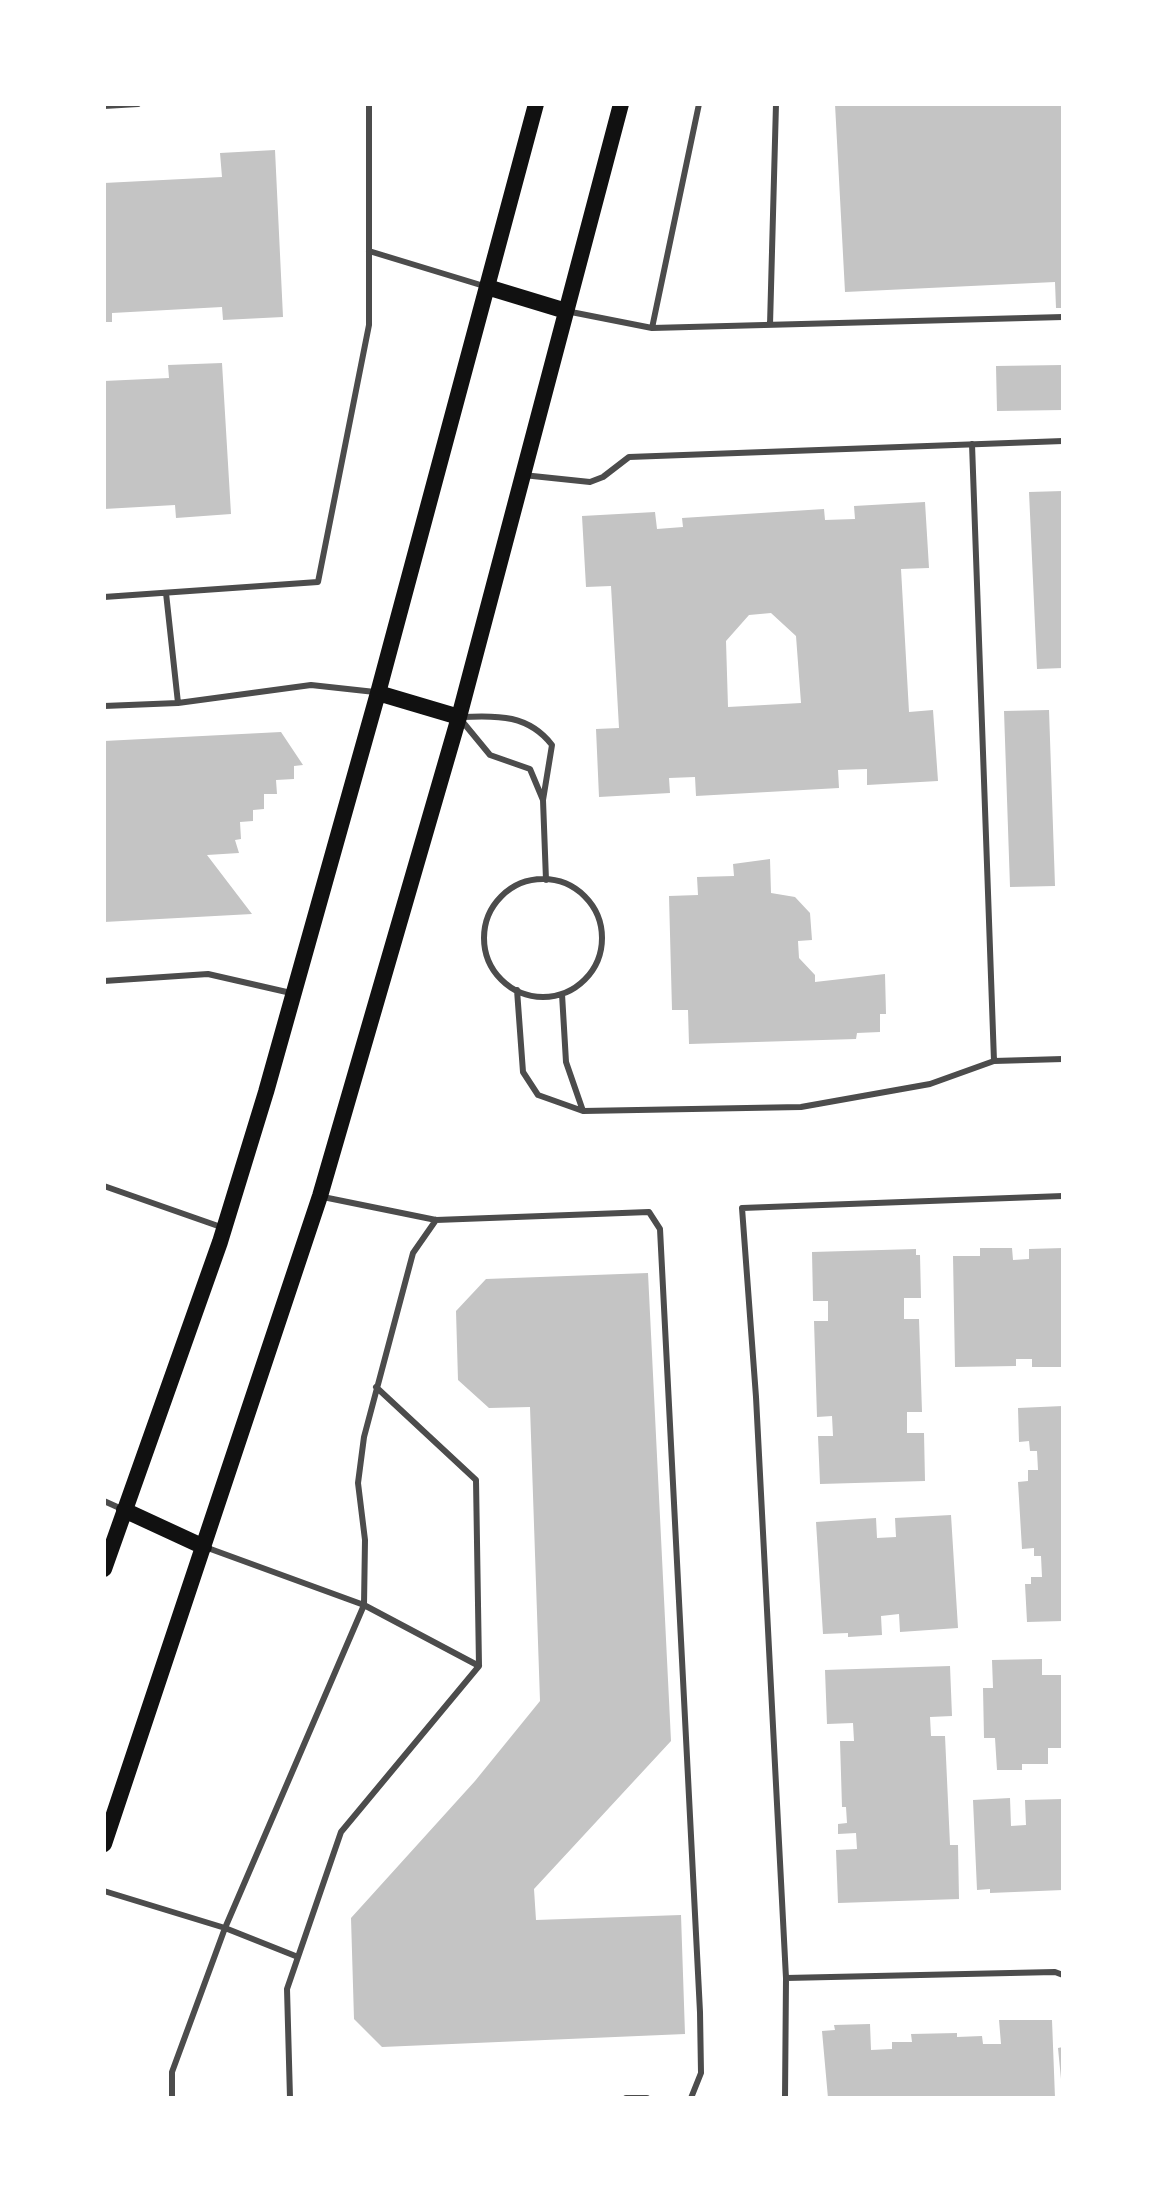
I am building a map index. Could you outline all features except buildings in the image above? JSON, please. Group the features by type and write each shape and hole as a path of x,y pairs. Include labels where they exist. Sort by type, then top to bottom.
{"main road":[{"path":"104,1569 224,1228 294,994 536,104"},
{"path":"104,1844 320,1196 459,717 621,104"},
{"path":"487,287 566,311"},
{"path":"378,693 459,717"},
{"path":"124,1510 204,1547"}],"lane":[{"path":"104,106 138,104"},
{"path":"104,597 318,582 369,325 369,104"},
{"path":"652,328 699,104"},
{"path":"770,325 776,104"},
{"path":"369,251 487,287"},
{"path":"566,311 652,328 1063,317"},
{"path":"523,475 590,482 603,477 629,457 1063,441"},
{"path":"972,444 994,1061"},
{"path":"166,593 178,703"},
{"path":"104,706 178,703 311,685 378,693"},
{"path":"459,717 499,715 541,730 552,745 543,800 546,880"},
{"path":"459,717 490,755 530,769 543,800"},
{"path":"546,880 571,886 584,895 594,907 603,938 600,957 591,973 578,986 562,994 543,997 506,984 493,969 485,950 485,930 491,911 503,895 520,884 546,880"},
{"path":"104,981 208,974 294,994"},
{"path":"517,990 523,1072 538,1095 583,1111 801,1107 930,1084 994,1061 1063,1059"},
{"path":"562,994 566,1062 583,1111"},
{"path":"104,1186 224,1228"},
{"path":"320,1196 436,1220 649,1212 660,1229 700,2012 701,2073 691,2098"},
{"path":"785,2098 786,1978 756,1397 742,1208 1063,1196"},
{"path":"172,2098 172,2072 225,1928 364,1605 365,1540 358,1483 364,1437 413,1253 436,1220"},
{"path":"290,2098 287,1989 341,1832 479,1666 476,1480 376,1387"},
{"path":"104,1501 124,1510"},
{"path":"204,1547 364,1605 479,1666"},
{"path":"104,1891 225,1928 298,1957"},
{"path":"786,1978 1055,1972 1063,1975"},
{"path":"626,2098 647,2098"}]}
